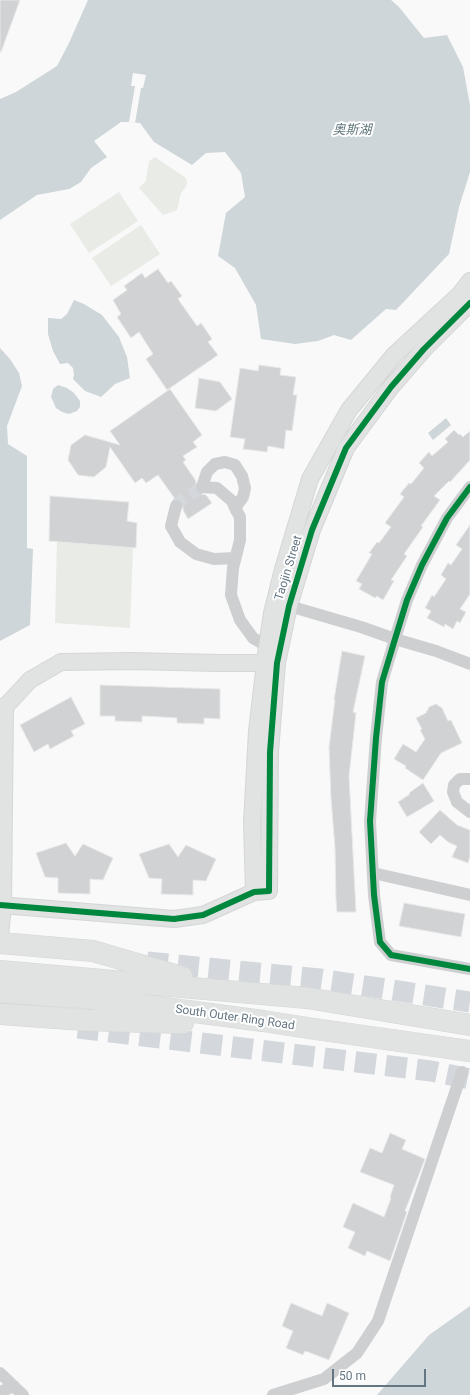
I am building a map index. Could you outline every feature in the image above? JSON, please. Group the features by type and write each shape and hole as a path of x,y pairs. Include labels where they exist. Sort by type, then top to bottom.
{"highway":[{"path":"0,944 93,951 226,991"},
{"name":"South Outer Ring Road","path":"0,971 307,998 470,1025"},
{"name":"South Outer Ring Road","path":"0,992 89,998 470,1051"},
{"path":"0,1014 84,1020 209,1024 263,1021"}],"street":[{"path":"1,905 174,919 203,915 262,892 252,822 257,731 271,663 267,646 272,613 283,569 310,479 349,410 394,355 460,294 470,281"},
{"name":"Taojin Street","path":"271,663 312,530 346,448 391,387 424,349 469,306"},
{"path":"470,487 447,518 422,565 407,600 382,682 370,821 374,895 380,942 391,955 470,969"},
{"path":"176,506 171,526 180,542 196,554 214,559 235,558"},
{"path":"235,508 240,517 240,540 233,568 231,595 240,620 253,638 267,646"},
{"path":"289,606 469,660"},
{"path":"0,937 2,707 30,680 61,662 132,661 271,663"},
{"path":"470,779 460,779 454,784 453,792 458,802 470,812"},
{"path":"373,873 470,894"},
{"path":"273,1395 324,1379 357,1353 378,1321 462,1072"},
{"path":"0,1373 23,1395"},
{"path":"0,1392 14,1386"}],"shaded area":[{"path":"155,157 186,178 187,183 186,187 181,193 177,210 163,215 139,188 146,181 149,161"},
{"path":"119,192 138,221 89,253 70,224"},
{"path":"141,225 160,254 111,286 92,258"},
{"path":"57,541 133,547 130,628 55,623"}],"water":[{"name":"奥斯湖","path":"88,0 391,0 399,7 424,38 447,35 463,67 470,105 470,172 459,207 449,254 396,310 386,309 351,340 334,335 318,341 295,344 261,339 256,305 235,268 218,256 226,213 245,197 241,173 225,152 206,153 192,165 154,142 140,123 129,122 121,122 94,141 107,157 91,168 81,182 69,189 37,195 0,220 0,99 16,92 57,66"},
{"path":"74,300 102,315 119,337 127,357 130,378 115,384 101,397 85,391 73,379 73,368 68,363 60,364 53,351 48,334 48,318 61,319 67,314"},
{"path":"0,348 10,359 19,373 22,386 7,426 8,444 27,456 27,548 33,549 30,625 0,641"},
{"path":"58,385 67,388 74,393 80,401 80,407 77,411 69,414 56,408 51,397 53,389"},
{"path":"446,418 451,425 433,440 428,433"},
{"path":"470,1306 470,1395 377,1395 429,1335"}],"pier":[{"path":"133,73 146,75 143,88 141,88 135,123 129,122 135,86 131,86"}],"building":[{"path":"0,0 20,0 1,52 0,52"},
{"path":"158,269 168,283 171,281 182,296 178,299 197,326 201,323 212,339 208,342 218,355 167,390 146,359 153,354 139,332 131,338 117,317 121,314 113,300 127,290 124,286 142,273 145,278"},
{"path":"259,365 281,368 280,375 296,377 293,395 297,395 292,431 286,430 284,449 268,446 267,452 243,449 245,439 230,437 240,368 258,371"},
{"path":"199,378 220,382 232,399 216,411 195,408"},
{"path":"170,389 202,435 193,442 197,447 183,456 186,460 183,462 196,481 195,489 197,493 206,495 212,503 188,519 183,510 183,504 181,501 175,499 158,475 146,483 142,478 135,483 110,447 106,467 94,477 78,475 68,460 71,445 85,435 120,445 110,431"},
{"path":"454,430 463,437 470,431 470,460 450,482 449,481 434,496 440,500 421,526 423,527 404,554 407,556 391,580 394,581 383,600 377,596 375,598 359,589 362,584 356,581 372,554 369,553 391,527 385,523 404,497 400,494 409,483 411,484 424,468 419,463 429,452 432,456 448,442 445,439"},
{"path":"50,496 129,502 127,521 137,523 136,548 49,541"},
{"path":"470,525 470,594 460,609 466,612 460,623 457,621 453,629 445,624 444,627 427,618 431,611 425,608 432,595 434,597 446,579 441,575 448,563 451,565 462,549 456,545"},
{"path":"342,651 365,656 353,712 356,713 349,776 356,912 337,912 336,900 335,848 329,747 334,700"},
{"path":"100,685 220,689 220,719 204,718 204,724 177,723 177,718 142,716 142,722 115,721 115,716 100,716"},
{"path":"71,697 85,724 71,731 74,736 50,749 48,744 34,752 20,725"},
{"path":"436,704 442,708 448,721 451,720 462,743 441,753 423,780 405,768 406,766 394,759 403,744 416,752 425,739 416,718 426,713 429,707"},
{"path":"423,783 434,801 407,817 398,802"},
{"path":"440,810 457,825 470,830 470,856 468,863 452,857 457,846 448,842 440,835 431,844 419,832"},
{"path":"66,843 75,856 83,844 113,858 103,880 90,879 90,894 58,893 58,878 45,877 36,853"},
{"path":"169,844 178,857 186,845 216,859 206,881 193,880 193,895 161,894 162,879 149,878 139,854"},
{"path":"404,903 465,914 461,937 399,926"},
{"path":"390,1133 406,1140 402,1149 425,1159 405,1211 407,1212 390,1261 367,1251 365,1256 348,1248 355,1232 343,1227 353,1203 384,1217 394,1185 360,1172 370,1148 382,1153"},
{"path":"291,1303 322,1316 327,1303 349,1313 329,1360 305,1351 303,1355 286,1348 293,1331 282,1326"}],"tunnel":[{"path":"176,506 178,503 202,487"},
{"path":"147,962 320,979 470,1002"},
{"path":"78,1028 431,1071 470,1079"}],"cycle path":[{"path":"0,905 174,919 203,915 254,892 269,891 270,752 277,663 289,606 312,530 346,448 391,387 424,349 470,303"},
{"path":"470,487 447,518 422,565 407,600 382,682 370,821 374,895 380,942 391,955 470,969"}]}
